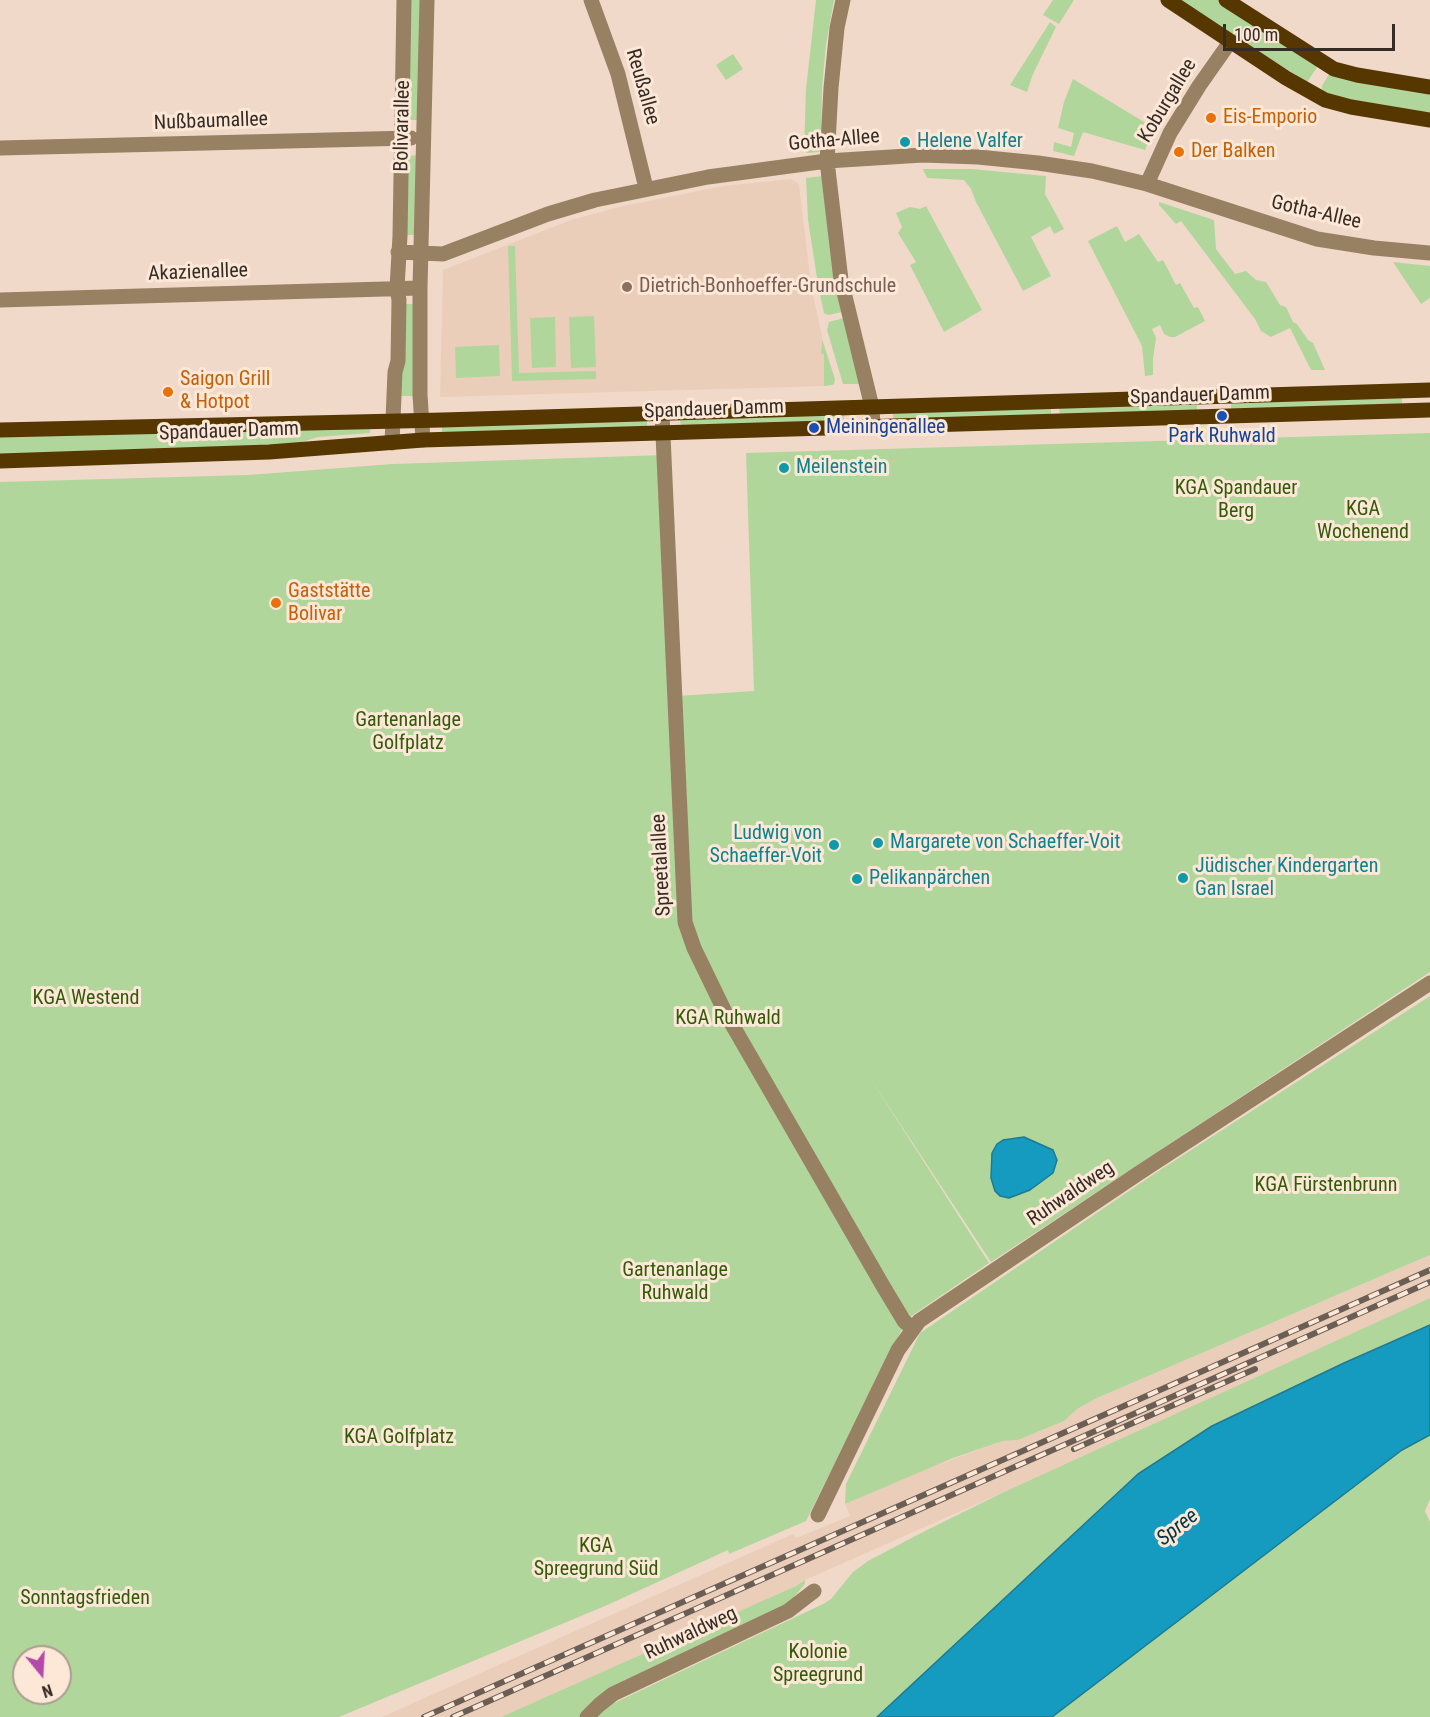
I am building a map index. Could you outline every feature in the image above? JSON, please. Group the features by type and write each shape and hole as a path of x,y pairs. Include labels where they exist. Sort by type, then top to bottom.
{"main road":[{"path":"1168,0 1230,42 1325,100 1351,107 1430,120"},
{"path":"1226,0 1334,69 1430,87"},
{"name":"Spandauer Damm","path":"0,430 1430,390"},
{"name":"Spandauer Damm","path":"0,461 269,452 423,441 1430,410"}],"street":[{"name":"Bolivarallee","path":"392,443 398,361 399,300 397,288 404,0"},
{"name":"Bolivarallee","path":"423,441 420,288 427,0"},
{"name":"Reußallee","path":"591,0 618,74 646,188"},
{"path":"843,0 837,28 831,88 827,161 841,280 872,407 873,426"},
{"name":"Koburgallee","path":"1147,184 1170,133 1230,42"},
{"name":"Nußbaumallee","path":"0,148 423,138"},
{"name":"Gotha-Allee","path":"421,254 443,254 548,214 646,188 827,161 912,156 978,157 1092,171 1147,184 1317,239 1374,248 1430,253"},
{"path":"398,252 421,254"},
{"path":"397,288 420,288"},
{"name":"Akazienallee","path":"0,300 397,288"},
{"name":"Spreetalallee","path":"662,413 685,922 694,948 726,1014 883,1286 904,1321 912,1329"},
{"name":"Ruhwaldweg","path":"818,1515 898,1350 912,1329 944,1303 1430,983"},
{"name":"Ruhwaldweg","path":"587,1717 612,1694 788,1611 814,1591"}],"shaded area":[{"name":"Dietrich-Bonhoeffer-Grundschule","path":"791,179 799,184 811,285 822,336 824,386 440,397 443,270 571,220 623,206 723,186"},
{"path":"1430,1255 1430,1298 1144,1430 805,1580 616,1667 501,1717 382,1717 793,1534 796,1538 850,1516 845,1504 915,1473 1003,1441 1018,1440 1064,1421 1077,1409 1097,1398"}],"green space":[{"path":"409,0 423,0 420,120 406,120"},
{"path":"816,0 834,0 826,44 822,89 821,149 819,152 807,153 804,150 806,89"},
{"path":"1053,0 1074,0 1059,24 1043,15"},
{"path":"1177,0 1221,0 1317,66 1316,69 1307,82"},
{"path":"1050,22 1056,27 1033,74 1027,92 1010,85"},
{"path":"733,54 743,69 726,80 716,65"},
{"path":"1329,74 1430,91 1430,115 1335,97 1322,90"},
{"path":"1073,79 1154,128 1145,150 1083,132 1074,156 1053,151 1054,142 1071,147 1074,133 1058,128 1064,102"},
{"path":"420,155 418,235 404,235 405,156"},
{"path":"923,169 971,169 1046,176 1045,194 1064,229 1054,234 1050,226 1031,237 1051,276 1023,291 971,189 964,180 927,178"},
{"path":"823,176 836,281 818,284 808,220 806,178"},
{"path":"1159,202 1214,220 1216,249 1235,274 1246,271 1256,280 1266,282 1280,305 1286,307 1293,322 1313,343 1325,370 1311,370 1290,328 1271,337 1261,331 1255,319 1181,221 1176,224 1159,205"},
{"path":"926,206 982,310 944,332 910,265 916,262 898,233 902,227 896,213 910,207 920,209"},
{"path":"1117,226 1125,242 1139,234 1158,262 1163,260 1176,285 1180,283 1194,308 1198,307 1205,321 1175,337 1164,334 1160,325 1152,329 1156,338 1153,375 1145,376 1142,346 1088,241"},
{"path":"508,246 515,246 519,373 596,371 596,379 512,381"},
{"path":"1393,262 1430,266 1430,298 1421,304"},
{"path":"837,287 842,312 828,315 824,313 819,290"},
{"path":"402,304 416,304 415,396 400,396"},
{"path":"594,316 596,367 571,368 569,317"},
{"path":"555,317 556,367 532,368 530,318"},
{"path":"844,318 862,384 843,384 827,330 829,322"},
{"path":"822,339 835,379 832,385 824,386"},
{"path":"499,345 500,376 456,378 455,347"},
{"path":"1402,398 1402,404 1231,409 1231,403"},
{"path":"1197,404 1197,410 1060,415 1059,408"},
{"path":"1051,408 1051,415 893,419 893,413"},
{"path":"844,414 844,421 681,426 680,419"},
{"path":"647,419 647,427 442,434 442,425"},
{"path":"370,426 370,433 318,437 292,445 0,455 0,436"},
{"path":"1430,433 1430,972 991,1262 870,1078 989,1263 907,1319 806,1521 729,1554 728,1550 605,1606 339,1717 0,1717 0,482 248,475 393,464 664,455 677,696 754,691 746,453"},
{"name":"KGA Fürstenbrunn","path":"1430,996 1430,1255 1097,1398 1077,1409 1064,1421 1018,1440 1003,1441 953,1458 845,1504 846,1484 920,1333 1157,1172"},
{"name":"Kolonie Spreegrund","path":"1430,1298 1430,1325 1212,1426 1138,1474 877,1717 597,1717 610,1705 823,1604 831,1599 853,1572 868,1561 921,1533 1004,1492"},
{"path":"1430,1435 1430,1499 1425,1511 1430,1522 1430,1717 1052,1717 1402,1450"},
{"path":"805,1580 805,1584 789,1603 584,1711 579,1717 501,1717 796,1586"}],"water":[{"path":"1024,1137 1053,1150 1057,1160 1053,1173 1030,1190 1009,1198 1000,1196 995,1191 991,1178 992,1153 997,1144 1003,1140"},
{"name":"Spree","path":"1430,1325 1430,1435 1402,1450 1052,1717 877,1717 1138,1474 1212,1426"}],"railway":[{"path":"424,1717 1430,1270"},
{"path":"453,1717 1430,1282"},
{"path":"1074,1449 1255,1369"}],"place":[{"name":"Eis-Emporio","path":"1211,118"},
{"name":"Helene Valfer","path":"905,142"},
{"name":"Der Balken","path":"1179,152"},
{"name":"Dietrich-Bonhoeffer-Grundschule","path":"627,287"},
{"name":"Saigon Grill & Hotpot","path":"168,392"},
{"name":"Park Ruhwald","path":"1222,416"},
{"name":"Meiningenallee","path":"814,428"},
{"name":"Meilenstein","path":"784,468"},
{"name":"Gaststätte Bolivar","path":"276,603"},
{"name":"Margarete von Schaeffer-Voit","path":"878,843"},
{"name":"Ludwig von Schaeffer-Voit","path":"834,845"},
{"name":"Jüdischer Kindergarten Gan Israel","path":"1183,878"},
{"name":"Pelikanpärchen","path":"857,879"}],"park label":[{"name":"KGA Spandauer Berg","path":"1236,500"},
{"name":"KGA Wochenend","path":"1363,522"},
{"name":"Gartenanlage Golfplatz","path":"408,732"},
{"name":"KGA Westend","path":"86,999"},
{"name":"KGA Ruhwald","path":"728,1019"},
{"name":"Gartenanlage Ruhwald","path":"675,1282"},
{"name":"KGA Golfplatz","path":"399,1438"},
{"name":"KGA Spreegrund Süd","path":"596,1558"},
{"name":"Sonntagsfrieden","path":"85,1599"}]}
